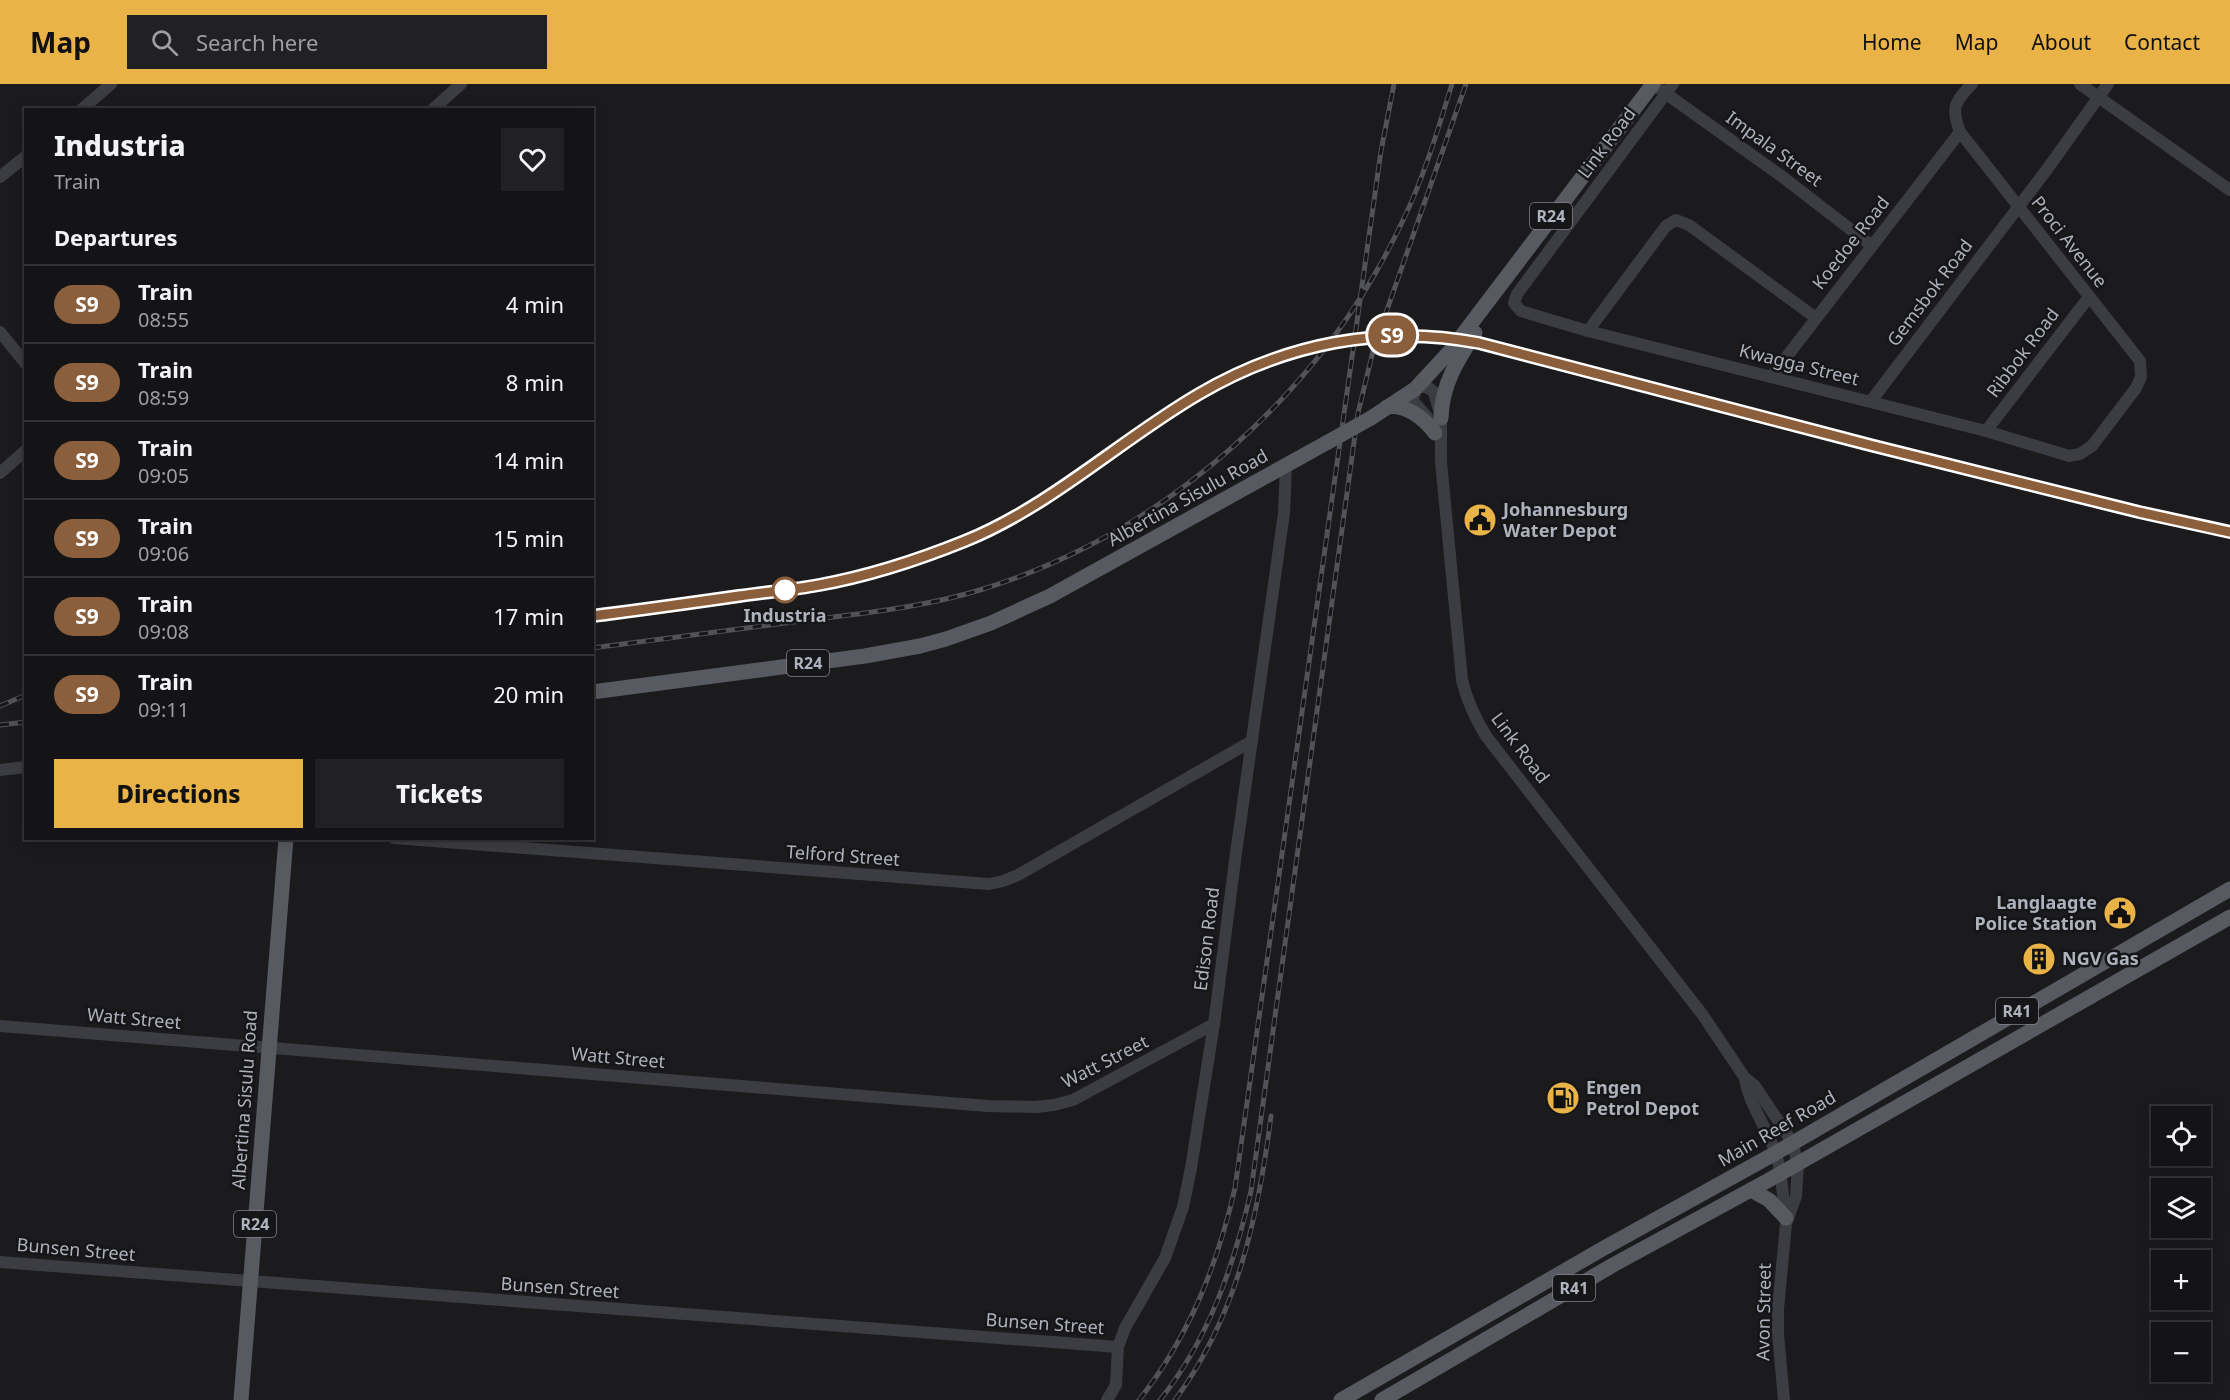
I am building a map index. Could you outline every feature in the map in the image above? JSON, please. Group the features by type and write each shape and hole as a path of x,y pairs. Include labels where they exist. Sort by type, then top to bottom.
{"main road":[{"name":"Albertina Sisulu Road","path":"594,692 866,656 946,639 991,623 1050,596 1371,418 1416,388 1451,350 1653,84"},
{"path":"1441,418 1444,391 1451,372 1519,259"},
{"path":"1387,407 1402,407 1423,419 1435,433"},
{"name":"Albertina Sisulu Road","path":"241,1400 286,840"},
{"name":"Main Reef Road","path":"1341,1400 1604,1248 1775,1153 2230,889"},
{"path":"2184,916 2196,937"},
{"name":"R41","path":"1382,1400 1614,1265 1798,1164 2230,917"},
{"path":"1751,1190 1769,1200 1786,1221"},
{"path":"1368,1384 1376,1400"}],"street":[{"path":"83,108 111,84"},
{"path":"434,108 461,84"},
{"name":"Impala Street","path":"1653,84 1670,89 1872,246"},
{"name":"Proci Avenue","path":"1972,84 1958,99 1954,112 1960,132 2140,361 2141,377 2136,388 2092,446 2080,454 2069,456"},
{"path":"2080,84 2230,190"},
{"name":"Gemsbok Road","path":"1870,401 2108,84"},
{"name":"Link Road","path":"1521,311 1515,303 1517,294 1670,89"},
{"name":"Koedoe Road","path":"1772,378 1960,132"},
{"path":"0,177 24,158"},
{"path":"1588,331 1666,226 1676,220 1689,225 1816,318"},
{"name":"Ribbok Road","path":"1986,431 2088,297"},
{"name":"Kwagga Street","path":"1521,311 1588,331 1986,431 2069,456"},
{"path":"0,332 24,362"},
{"name":"Link Road","path":"1416,388 1427,387 1434,392 1441,418 1441,462 1462,680 1473,714 1486,736 1702,1014 1745,1078 1760,1094 1792,1143 1798,1164"},
{"path":"1416,388 1413,401 1426,415 1435,433 1441,462"},
{"path":"0,472 24,452"},
{"name":"Edison Road","path":"1107,1400 1116,1385 1118,1347 1125,1328 1165,1258 1182,1207 1191,1168 1214,1024 1284,513 1286,466"},
{"name":"Telford Street","path":"420,840 989,884 1018,875 1252,741"},
{"path":"0,771 24,767"},
{"name":"Watt Street","path":"0,1026 988,1106 1036,1107 1054,1106 1081,1096 1214,1024"},
{"name":"Link Road","path":"1745,1078 1747,1090 1775,1153 1780,1174"},
{"name":"Avon Street","path":"1786,1221 1796,1196 1798,1164"},
{"name":"Avon Street","path":"1780,1174 1786,1221 1778,1326 1784,1400"},
{"name":"Bunsen Street","path":"0,1262 1118,1347"}],"railway":[{"path":"1139,1400 1173,1351 1199,1300 1210,1273 1235,1188 1381,151 1394,84"},
{"path":"594,648 873,612 959,596 1048,565 1113,532 1175,493 1232,448 1284,397 1331,341 1371,280 1405,216 1425,168 1452,84"},
{"path":"1160,1400 1192,1352 1218,1300 1228,1274 1251,1191 1358,413 1374,347 1466,84"},
{"path":"1336,341 1398,335 1448,337"},
{"path":"1479,343 1870,445 2139,512 2230,532"},
{"path":"594,616 801,588 904,563 953,545 1027,509 1211,386 1252,367 1310,346"},
{"path":"0,706 24,696"},
{"path":"0,725 24,722"},
{"path":"1175,1400 1214,1335 1241,1265 1259,1192 1271,1116"}],"train":[{"name":"S9","path":"594,616 819,585 909,562 969,539 1052,494 1198,394 1245,370 1310,346 1398,335 1448,337 1479,343 1870,445 2139,512 2230,532"}],"place":[{"name":"Johannesburg Water Depot","path":"1480,520"},
{"name":"Industria","path":"785,590"},
{"name":"Langlaagte Police Station","path":"2120,913"},
{"name":"NGV Gas","path":"2039,959"},
{"name":"Engen Petrol Depot","path":"1563,1098"}]}
